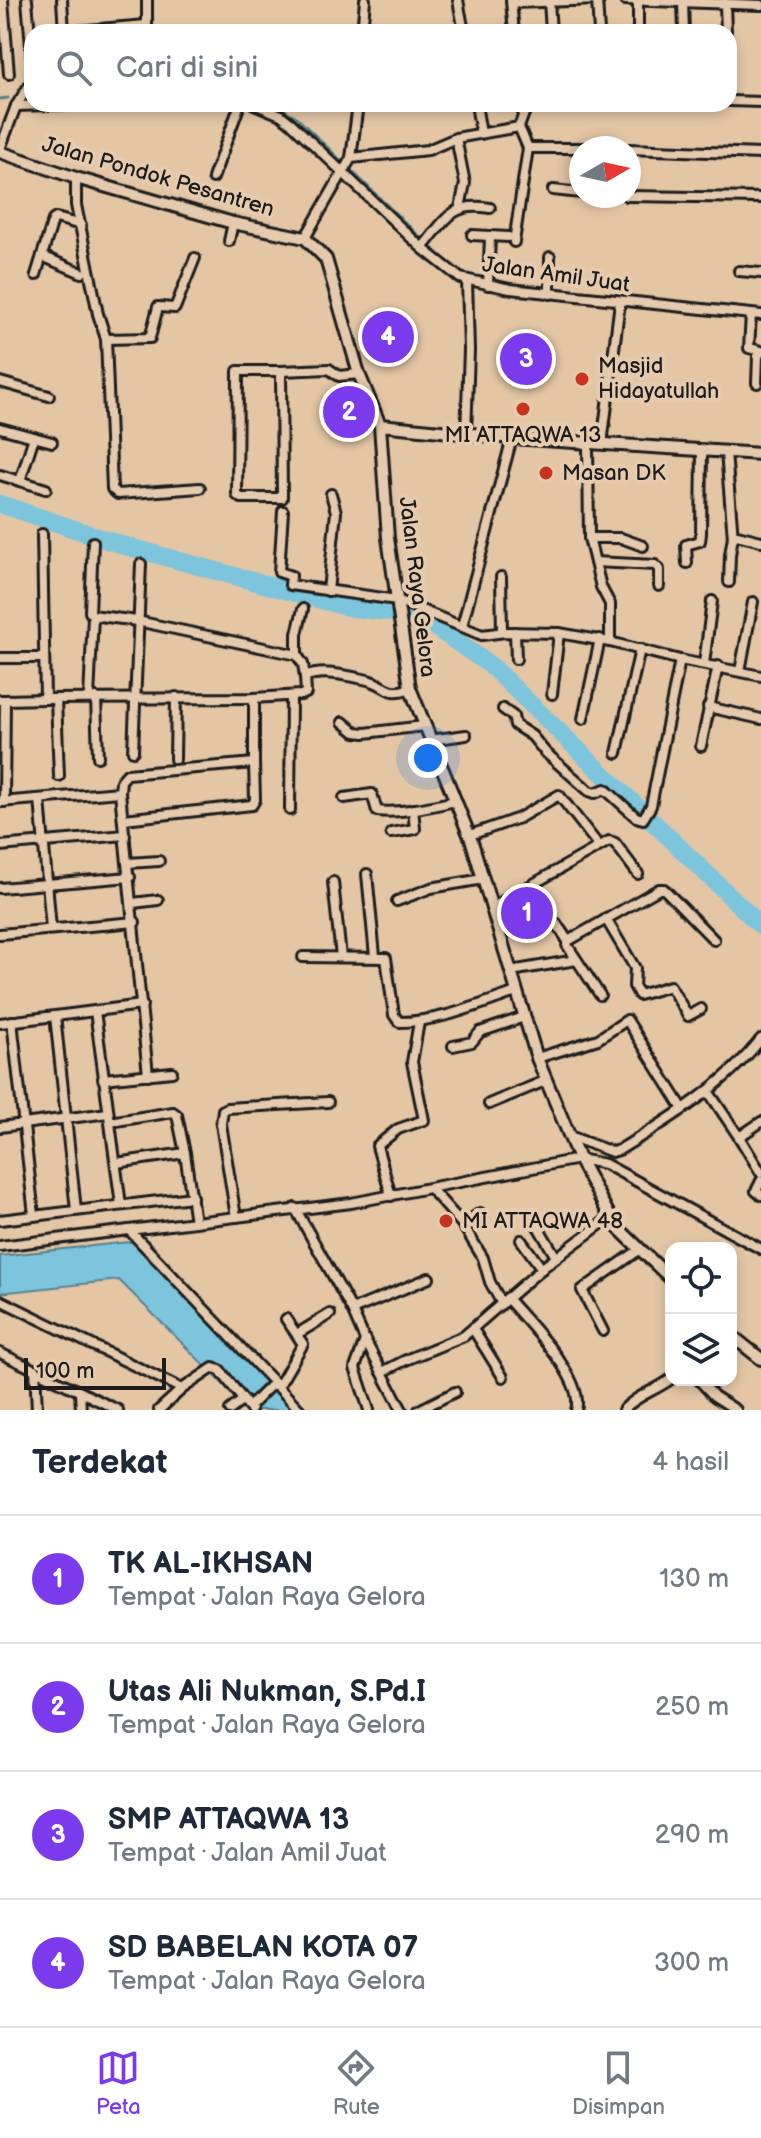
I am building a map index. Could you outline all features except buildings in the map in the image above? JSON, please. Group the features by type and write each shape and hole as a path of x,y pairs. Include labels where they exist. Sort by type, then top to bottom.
{"street":[{"path":"3,0 4,62 9,74"},
{"path":"27,0 29,24"},
{"path":"62,0 64,24"},
{"path":"146,24 147,0"},
{"path":"363,24 365,0"},
{"path":"458,0 462,24"},
{"path":"513,24 512,2 599,0 599,24"},
{"path":"625,0 761,5"},
{"path":"549,1 550,24"},
{"path":"638,1 638,24"},
{"path":"683,2 684,24"},
{"path":"725,3 726,24"},
{"path":"0,151 16,106 24,94"},
{"path":"737,101 761,102"},
{"path":"16,106 24,106"},
{"path":"213,178 237,112"},
{"path":"274,112 281,115"},
{"path":"305,238 346,164 356,112"},
{"path":"477,112 481,134"},
{"path":"472,235 511,240 528,148 519,127 523,112"},
{"name":"Jalan Amil Juat","path":"281,115 346,164 422,248 454,275 550,294 761,315"},
{"path":"346,164 428,150 456,138 519,127"},
{"path":"456,138 465,187 460,208"},
{"path":"528,148 569,148"},
{"path":"641,149 761,154"},
{"name":"Jalan Pondok Pesantren","path":"0,151 76,178 233,223 305,238"},
{"path":"76,178 75,199 98,314 106,339 114,493 200,488"},
{"path":"553,190 569,192"},
{"path":"641,196 761,198"},
{"path":"422,248 450,215 460,208 469,205 490,208"},
{"path":"36,275 53,220 56,218 81,225"},
{"path":"229,241 233,223"},
{"path":"488,284 490,237"},
{"name":"Jalan Raya Gelora","path":"305,238 326,259 359,374 380,425 388,538 410,688 470,835 537,1058 579,1159 609,1218 665,1274"},
{"path":"42,256 82,273"},
{"path":"550,257 550,294"},
{"path":"106,339 150,338 158,307 175,308 195,258"},
{"path":"739,271 761,273"},
{"path":"466,434 469,350 467,280"},
{"path":"602,444 620,302"},
{"path":"751,315 749,348 761,352 757,383"},
{"path":"281,371 282,498 241,498 236,493 238,371 329,369 339,376 359,374"},
{"path":"0,382 49,396"},
{"path":"380,425 512,438 761,454"},
{"path":"0,428 52,442"},
{"path":"20,481 34,437"},
{"path":"462,626 512,438"},
{"path":"588,443 589,538 601,587 610,604 610,642"},
{"path":"687,563 686,545 700,541 701,534 702,450"},
{"path":"726,452 733,538 729,582"},
{"path":"0,475 46,489"},
{"path":"328,591 336,512 331,494"},
{"path":"283,511 279,572 291,576 290,585 397,603 482,635 502,632 559,633 600,639 680,660 761,676"},
{"path":"42,534 45,699"},
{"path":"733,538 737,535 761,541"},
{"path":"589,538 621,538 643,546"},
{"path":"93,542 90,612 93,616 93,698 98,757"},
{"path":"595,562 655,565 659,569 659,586"},
{"path":"133,751 141,564"},
{"path":"501,577 502,632"},
{"path":"704,664 712,601"},
{"path":"740,671 753,602"},
{"path":"120,792 2,802 3,700 254,698 305,694 303,664 297,655 297,634 303,609"},
{"path":"93,616 137,621 297,655"},
{"path":"515,632 516,659"},
{"path":"552,694 559,633"},
{"path":"583,719 600,639"},
{"path":"617,753 640,649"},
{"path":"0,658 44,658"},
{"path":"503,709 513,716 515,725 532,736 545,752 589,791 595,793 605,789 636,817 643,819 651,806 680,660"},
{"path":"701,746 718,666"},
{"path":"305,677 321,672 368,680 393,692 410,688"},
{"path":"290,810 291,696"},
{"path":"175,759 176,697"},
{"path":"124,819 252,805 255,800 254,698"},
{"path":"56,699 59,776"},
{"path":"708,707 761,719"},
{"path":"343,722 355,732 365,733 424,726"},
{"path":"430,740 466,735"},
{"path":"148,1075 121,781 126,774 254,763"},
{"path":"344,798 372,794 377,811 413,809 456,801"},
{"path":"470,835 519,818 559,795 599,846"},
{"path":"40,799 51,929"},
{"path":"391,833 415,829 413,809"},
{"path":"0,846 125,835"},
{"path":"491,908 613,841 638,874"},
{"path":"128,863 159,861"},
{"path":"367,874 375,956"},
{"path":"0,888 130,877"},
{"path":"397,901 431,888 483,879"},
{"path":"333,882 341,957"},
{"path":"529,887 545,908"},
{"path":"568,941 662,888 714,940"},
{"path":"133,903 158,900"},
{"path":"606,919 635,968 634,986 639,995 670,986 688,1016 701,1009"},
{"path":"0,934 135,922"},
{"path":"556,923 600,995"},
{"path":"303,957 375,956 388,961 397,1020 419,1022 516,992"},
{"path":"511,971 576,960"},
{"path":"0,1023 142,1005"},
{"path":"95,1011 121,1205"},
{"path":"55,1016 76,1210"},
{"path":"453,1046 472,1042 480,1032 524,1017"},
{"path":"537,1058 598,1039 627,1020 683,1109"},
{"path":"12,1021 34,1215"},
{"path":"391,1196 377,1146 396,1130 424,1120 412,1062 419,1022"},
{"path":"572,1137 616,1151 708,1091 761,1039"},
{"path":"103,1079 172,1072"},
{"path":"489,1104 545,1081"},
{"path":"708,1091 761,1173"},
{"path":"236,1217 222,1132 223,1110 328,1102"},
{"path":"0,1127 66,1118 109,1118 173,1112 177,1115 185,1153 195,1222"},
{"path":"739,1137 761,1122"},
{"path":"116,1163 185,1153"},
{"path":"0,1246 351,1203 579,1159 605,1164 761,1249"},
{"path":"761,1181 756,1191 761,1195"},
{"path":"430,1188 463,1225 483,1258 496,1295 552,1348 578,1398 576,1410"},
{"path":"0,1220 121,1205 191,1192"},
{"path":"295,1208 352,1310 402,1410"},
{"path":"463,1225 480,1213"},
{"path":"382,1372 473,1329 556,1257 609,1218"},
{"path":"537,1225 556,1257"},
{"path":"129,1230 272,1386 300,1410"},
{"path":"521,1240 542,1269"},
{"path":"603,1331 582,1290 639,1250"},
{"path":"352,1310 429,1278"},
{"path":"0,1300 182,1389"},
{"path":"297,1334 330,1314"},
{"path":"230,1410 248,1406 284,1378 303,1344 286,1319"},
{"path":"473,1329 503,1377"},
{"path":"365,1340 355,1368 369,1410"},
{"path":"737,1344 761,1359"},
{"path":"0,1353 118,1410"},
{"path":"159,1410 182,1389 213,1368 220,1370 248,1406"},
{"path":"35,1369 37,1410"},
{"path":"623,1410 638,1396 665,1383"},
{"path":"705,1386 736,1410"},
{"path":"80,1392 81,1410"},
{"path":"419,1410 455,1392"}],"water":[{"path":"147,1240 302,1410 249,1410 119,1280 0,1293 0,1256"}],"waterway":[{"path":"0,99 8,98"},
{"path":"288,112 422,239"},
{"path":"434,249 448,264"},
{"path":"457,271 472,277"},
{"path":"507,284 541,287"},
{"path":"0,504 122,545 347,607 404,614 426,621 490,665 761,926"}],"place":[{"name":"SD BABELAN KOTA 07","path":"388,337"},
{"name":"SMP ATTAQWA 13","path":"526,359"},
{"name":"Masjid Hidayatullah","path":"582,379"},
{"name":"MI ATTAQWA 13","path":"523,409"},
{"name":"Utas Ali Nukman, S.Pd.I","path":"349,412"},
{"name":"Masan DK","path":"546,473"},
{"name":"TK AL-IKHSAN","path":"527,913"},
{"name":"MI ATTAQWA 48","path":"446,1221"}]}
